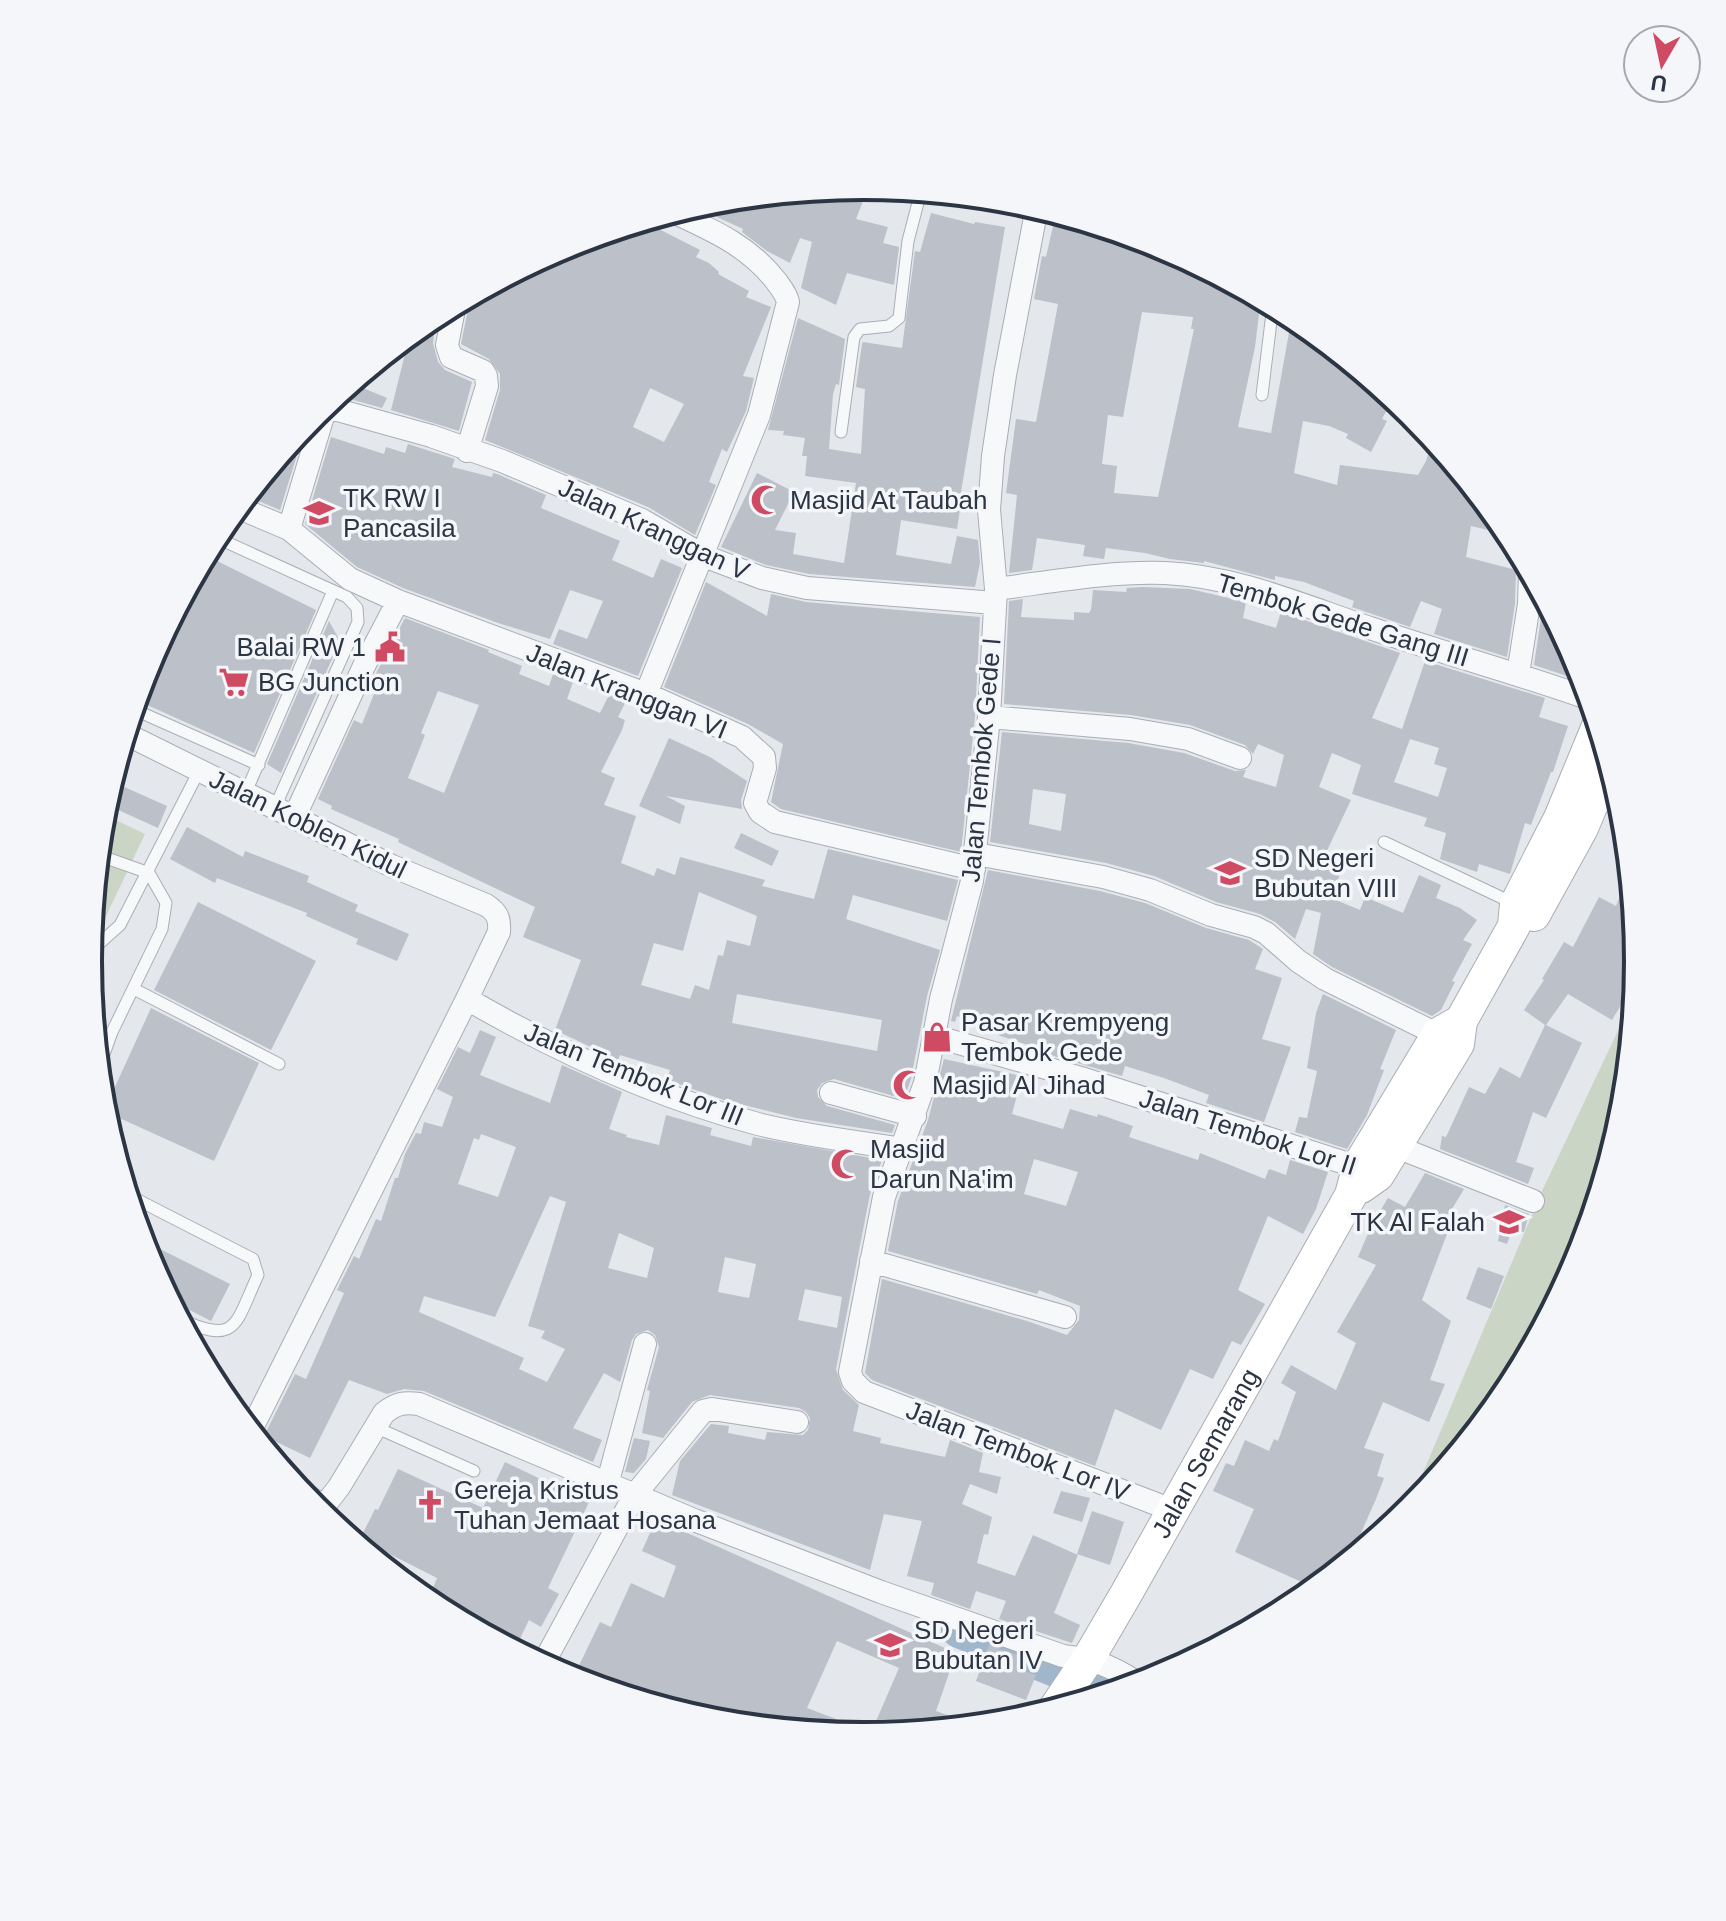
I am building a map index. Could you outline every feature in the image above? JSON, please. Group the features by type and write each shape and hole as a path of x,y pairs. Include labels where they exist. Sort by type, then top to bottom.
{"street":[{"name":"Jalan Tembok Gede I","path":"864,1392 853,1381 850,1372 884,1197 925,1083 941,999 975,861 989,717 996,596 989,510 993,456 1035,219"},
{"path":"646,694 668,635 704,556 763,402 787,307 787,296 764,265 748,250 689,220"},
{"path":"452,321 447,345 451,357 483,371 486,376 487,386 467,451"},
{"name":"Jalan Kranggan V","path":"339,409 502,461 642,520 704,556 762,578 807,588 996,596"},
{"path":"289,529 318,430"},
{"name":"Jalan Kranggan VI","path":"248,512 289,529 350,579 398,601 646,694 742,737 761,753 766,763 755,803 760,812 775,822 975,861"},
{"name":"Tembok Gede Gang III","path":"996,596 1129,573 1167,573 1206,578 1245,586 1322,610 1576,694"},
{"path":"1518,674 1529,593"},
{"path":"284,812 398,601"},
{"path":"989,717 1130,729 1188,739 1240,758"},
{"name":"Jalan Koblen Kidul","path":"135,739 392,866 493,909 499,921 499,932 467,999"},
{"name":"Jalan Semarang","path":"1522,915 1592,742"},
{"name":"Jalan Semarang","path":"1072,1687 1363,1178 1522,915 1582,828 1602,781"},
{"path":"975,861 1103,877 1150,890 1211,915 1254,927 1325,979 1452,1033"},
{"path":"256,1420 467,999"},
{"name":"Jalan Tembok Lor III","path":"467,999 569,1054 732,1116 786,1130 903,1149"},
{"name":"Jalan Semarang","path":"1363,1178 1397,1147 1452,1033"},
{"name":"Jalan Tembok Lor II","path":"934,1036 1081,1078 1363,1178"},
{"path":"831,1093 915,1116"},
{"path":"1397,1147 1533,1201"},
{"path":"871,1261 1065,1317"},
{"path":"607,1485 645,1344"},
{"name":"Jalan Tembok Lor IV","path":"864,1392 1172,1510"},
{"path":"330,1503 384,1413 395,1404 419,1404 634,1496 881,1592 1063,1656 1072,1687 1109,1665 1125,1675"},
{"path":"549,1653 634,1496 703,1411 712,1409 797,1422"}],"lane":[{"path":"841,432 854,337 860,329 889,326 899,318 908,241 918,202"},
{"path":"1262,395 1271,319"},
{"path":"227,543 347,597 357,608 358,622 284,812"},
{"path":"246,792 333,591"},
{"path":"143,713 259,765"},
{"path":"103,940 120,925 199,771"},
{"path":"1384,842 1522,915"},
{"path":"107,1045 162,929 166,903 149,873 109,859"},
{"path":"134,989 279,1064"},
{"path":"141,1202 253,1259 258,1269 234,1325 214,1332 196,1327"},
{"path":"375,1427 474,1471"}],"green space":[{"path":"116,820 145,834 104,921"},
{"path":"1620,1026 1609,1109 1598,1157 1566,1252 1546,1297 1496,1383 1467,1424 1421,1477 1542,1191"}],"building":[{"path":"863,200 856,219 888,227 883,243 899,247 894,285 847,273 836,305 801,288 812,242 800,238 790,263 767,251 742,232 743,229 712,215 813,201"},
{"path":"931,213 974,224 1005,227 957,529 901,520 896,555 951,564 957,536 978,540 980,563 975,587 809,574 766,565 721,547 757,473 794,492 775,530 796,533 793,554 844,563 856,483 805,476 807,456 802,456 805,438 783,435 784,431 768,430 798,318 845,339 839,385 836,384 833,394 829,449 861,454 865,389 856,387 862,344 902,348 915,251 920,252"},
{"path":"1054,224 1060,225 1154,257 1259,311 1238,427 1271,433 1289,330 1365,388 1387,409 1382,419 1387,421 1371,452 1346,438 1348,434 1329,426 1303,421 1294,473 1337,485 1340,465 1418,475 1429,452 1491,531 1471,526 1466,557 1516,570 1507,657 1434,634 1442,609 1421,601 1410,627 1352,607 1354,601 1304,582 1275,576 1275,580 1204,561 1170,559 1106,548 1104,559 1083,556 1085,545 1037,538 1032,570 1009,573 1017,495 1006,493 1016,419 1036,422 1058,304 1034,299 1042,256 1046,257","holes":["1142,312 1193,317 1191,329 1194,329 1158,497 1114,493 1117,466 1102,464 1108,415 1123,417"]},
{"path":"657,228 700,250 696,257 709,263 718,274 749,291 746,297 771,307 743,376 754,378 746,411 727,452 722,449 709,482 716,485 695,535 648,507 485,440 500,390 500,374 489,359 461,344 468,311 483,301 572,257","holes":["650,388 684,404 664,442 633,427"]},
{"path":"434,332 433,343 438,362 445,370 472,382 459,431 391,410 405,353"},
{"path":"362,387 387,398 382,408 349,399"},
{"path":"331,437 384,454 386,447 405,453 408,444 455,459 452,467 492,477 493,473 497,474 546,495 541,508 620,541 612,560 653,578 661,559 682,568 638,676 553,644 559,629 587,639 603,601 570,590 550,639 403,588 357,567 305,524"},
{"path":"298,451 280,510 257,500"},
{"name":"BG Junction","path":"216,560 316,610 254,753 146,705 180,624"},
{"path":"706,582 767,616 771,594 806,602 980,617 975,716 961,852 781,809 771,802 783,744 748,724 664,687"},
{"path":"1127,588 1190,589 1246,602 1243,618 1276,628 1281,612 1400,653 1372,718 1402,729 1425,661 1545,698 1539,717 1568,726 1531,825 1525,823 1510,874 1479,864 1477,872 1440,859 1446,833 1424,826 1427,818 1352,794 1361,765 1332,753 1319,787 1351,800 1322,861 1342,869 1331,898 1360,910 1365,897 1403,913 1419,875 1441,885 1436,898 1460,908 1477,920 1463,940 1472,944 1441,1010 1432,1016 1332,967 1313,954 1321,913 1306,909 1295,939 1260,914 1216,902 1154,876 1106,863 990,842 1002,732 1128,743 1184,753 1235,771 1246,770 1243,777 1276,787 1284,755 1258,744 1253,754 1245,745 1190,725 1131,715 1004,704 1009,601 1023,599 1021,617 1074,620 1074,612 1089,613 1091,610 1093,590 1126,592","holes":["1410,739 1439,748 1434,764 1447,768 1438,797 1394,782","1033,789 1066,794 1061,831 1029,824"]},
{"path":"1541,616 1569,677 1534,665"},
{"path":"405,618 489,650 522,666 519,674 549,686 553,674 573,682 567,699 600,713 609,695 626,701 618,717 625,720 622,730 601,772 615,778 604,805 636,816 621,863 654,876 657,868 675,875 680,857 765,880 762,886 814,899 828,849 958,880 947,921 853,895 846,919 940,950 904,1099 834,1079 822,1083 817,1090 818,1097 827,1106 895,1125 892,1133 796,1118 724,1100 667,1080 670,1070 620,1055 618,1060 555,1030 581,960 523,937 535,907 398,842 399,839 331,809 332,806 318,799 354,720 362,724 376,689 370,687","holes":["438,691 479,705 444,793 408,778","699,892 757,916 750,946 727,940 723,956 718,955 709,990 695,985 690,999 641,985 654,943 683,951","737,994 882,1020 877,1051 732,1023"]},
{"path":"329,621 340,641 281,773 267,764"},
{"path":"669,738 710,757 747,781 741,800 742,809 666,796 685,806 680,824 639,806"},
{"path":"123,786 167,806 158,828 118,810"},
{"path":"187,827 243,857 245,851 309,876 307,882 358,905 355,911 409,934 397,961 356,944 358,939 306,916 307,913 217,878 215,883 170,859"},
{"path":"741,833 779,851 772,866 734,848"},
{"path":"988,870 1100,891 1145,903 1206,928 1249,940 1263,949 1255,969 1282,978 1262,1039 1291,1047 1264,1122 1206,1103 1209,1095 1164,1078 1125,1066 1122,1076 1030,1049 1031,1046 998,1035 1000,1031 957,1016 955,1022 951,1021"},
{"path":"1620,895 1624,960 1622,1003 1612,1020 1568,994 1546,1025 1582,1043 1546,1118 1533,1112 1516,1162 1534,1168 1528,1184 1440,1149 1442,1136 1446,1137 1469,1087 1485,1094 1500,1067 1520,1078 1545,1025 1524,1010 1564,942 1573,947 1599,897 1616,906"},
{"path":"198,902 316,961 271,1050 154,990"},
{"path":"1323,994 1396,1030 1380,1069 1384,1070 1367,1115 1347,1149 1295,1132 1299,1117 1307,1118 1317,1071 1307,1068 1316,1013"},
{"path":"151,1008 259,1063 214,1161 119,1118 114,1089"},
{"path":"480,1030 496,1037 480,1075 550,1103 562,1065 622,1092 609,1129 626,1137 659,1145 666,1115 712,1128 710,1135 751,1146 753,1137 882,1160 870,1194 836,1369 843,1390 859,1405 853,1431 881,1438 880,1443 945,1457 950,1440 983,1453 979,1472 1001,1477 997,1494 970,1484 962,1504 992,1517 977,1563 1015,1576 1033,1535 1078,1555 1054,1613 1080,1625 1072,1643 999,1619 1006,1601 976,1591 970,1609 931,1595 934,1583 907,1576 922,1521 884,1514 870,1570 672,1495 680,1461 711,1424 729,1426 728,1433 765,1440 767,1432 803,1435 808,1430 810,1418 799,1408 710,1395 692,1402 663,1438 642,1433 650,1391 647,1390 659,1347 655,1335 648,1330 636,1334 632,1340 620,1382 604,1373 573,1428 602,1440 593,1462 424,1391 404,1389 387,1394 349,1380 310,1458 273,1440 266,1432 295,1374 306,1379 344,1293 337,1290 354,1256 359,1259 376,1219 381,1221 395,1178 398,1178 405,1154 416,1133 421,1134 424,1122 442,1127 453,1097 437,1089 458,1047 470,1053","holes":["481,1134 516,1147 498,1197 458,1184 474,1138 479,1140","550,1196 566,1202 528,1326 545,1331 541,1338 565,1349 547,1382 519,1369 524,1358 419,1312 424,1296 495,1317","619,1233 654,1248 647,1278 608,1268","725,1257 756,1264 749,1298 718,1292","805,1289 842,1297 837,1328 798,1320"]},
{"path":"944,1059 1022,1076 1012,1114 1063,1129 1070,1109 1097,1117 1098,1114 1133,1126 1129,1137 1198,1160 1200,1153 1265,1179 1269,1169 1286,1175 1290,1160 1328,1172 1316,1209 1303,1234 1268,1216 1238,1290 1265,1304 1241,1345 1232,1341 1213,1379 1190,1369 1161,1430 1115,1409 1095,1466 872,1380 865,1373 882,1279 1067,1335 1079,1320 1080,1306 1039,1290 1037,1294 888,1251 898,1201 928,1120","holes":["1034,1159 1078,1172 1066,1206 1024,1194"]},
{"path":"1425,1173 1464,1189 1443,1224 1450,1226 1422,1300 1451,1321 1430,1380 1445,1384 1429,1422 1383,1402 1364,1448 1384,1454 1377,1476 1384,1478 1359,1538 1301,1582 1235,1552 1254,1509 1213,1491 1226,1463 1234,1466 1245,1440 1269,1451 1274,1439 1278,1441 1296,1392 1281,1383 1291,1365 1336,1390 1356,1343 1337,1332 1376,1265 1358,1257 1372,1224 1388,1198 1405,1207"},
{"path":"1505,1205 1529,1214 1524,1232 1512,1230 1507,1244 1498,1241"},
{"path":"159,1248 230,1284 211,1321 186,1308"},
{"path":"1478,1267 1504,1276 1491,1309 1466,1299"},
{"path":"634,1438 650,1441 646,1459 634,1473 625,1472"},
{"path":"505,1462 589,1502 548,1588 559,1594 541,1627 529,1620 520,1640 440,1593 433,1588 437,1578 384,1551 362,1534 398,1469 483,1508"},
{"path":"1061,1491 1090,1498 1082,1522 1053,1513"},
{"path":"1092,1511 1124,1522 1110,1565 1077,1554"},
{"path":"656,1519 956,1653 936,1711 950,1716 876,1721 899,1668 837,1641 807,1708 842,1721 764,1715 715,1707 666,1696 579,1666 600,1622 611,1627 631,1583 664,1598 676,1566 642,1551"},
{"path":"989,1645 1026,1658 1021,1670 1036,1675 1026,1700 976,1681"}],"waterway":[{"path":"959,1630 1095,1685"}],"place":[{"name":"Masjid At Taubah","path":"766,500"},
{"name":"TK RW I Pancasila","path":"319,513"},
{"name":"Balai RW 1","path":"390,647"},
{"name":"BG Junction","path":"234,682"},
{"name":"SD Negeri Bubutan VIII","path":"1230,873"},
{"name":"Pasar Krempyeng Tembok Gede","path":"937,1037"},
{"name":"Masjid Al Jihad","path":"908,1085"},
{"name":"Masjid Darun Na'im","path":"846,1164"},
{"name":"TK Al Falah","path":"1509,1222"},
{"name":"Gereja Kristus Tuhan Jemaat Hosana","path":"430,1505"},
{"name":"SD Negeri Bubutan IV","path":"890,1645"}]}
